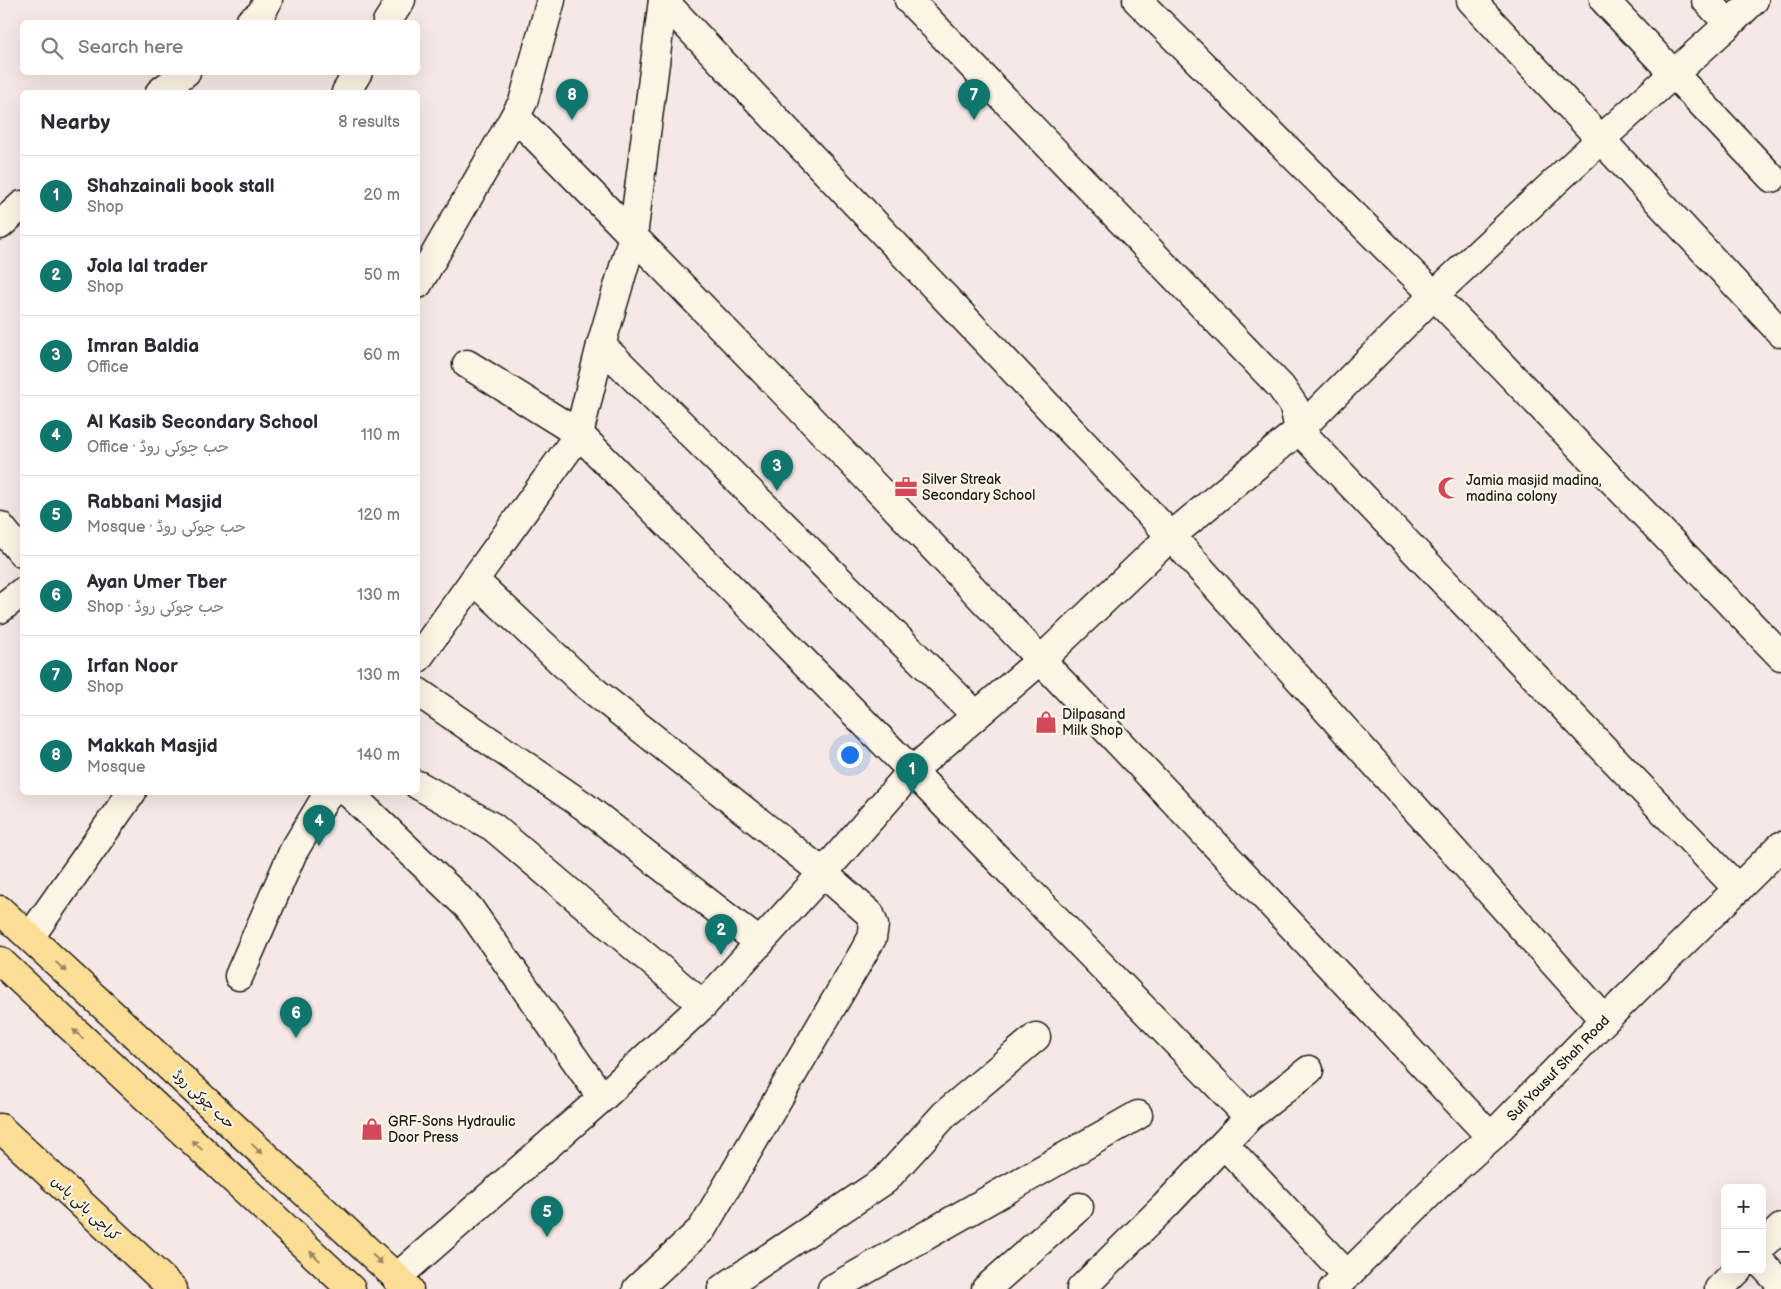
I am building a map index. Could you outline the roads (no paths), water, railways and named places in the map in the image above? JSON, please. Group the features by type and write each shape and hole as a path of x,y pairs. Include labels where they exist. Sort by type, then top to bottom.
{"highway":[{"name":"حب چوکی روڈ","path":"0,910 403,1283"},
{"path":"0,961 351,1289"},
{"name":"کراچی بائی پاس","path":"0,1128 173,1289"}],"street":[{"path":"253,20 261,14 268,0"},
{"path":"389,20 401,0"},
{"path":"420,281 523,102 550,0"},
{"path":"420,655 579,434 600,345 633,236 663,0"},
{"path":"663,0 1171,536 1605,1020"},
{"path":"909,0 1281,387 1294,406 1300,430 1738,889"},
{"path":"1137,0 1434,295 1781,656"},
{"path":"1471,0 1781,333"},
{"path":"1604,0 1772,178"},
{"path":"1706,0 1729,24"},
{"path":"403,1283 703,1005 823,873 912,770 1042,659 1171,536 1300,430 1434,295 1601,139 1754,0"},
{"path":"163,90 182,75"},
{"path":"347,90 356,75"},
{"path":"515,116 1042,659 1491,1136"},
{"path":"0,225 20,207"},
{"path":"600,345 976,715"},
{"path":"468,364 579,434 912,770 1249,1118"},
{"path":"0,526 20,551"},
{"path":"474,580 584,683 823,873 870,914 874,925 872,938 702,1228 637,1289"},
{"path":"0,609 20,594"},
{"path":"420,693 584,806 760,943"},
{"path":"420,786 493,827 703,1005"},
{"path":"30,937 130,795"},
{"path":"240,976 293,852 327,795"},
{"path":"351,795 469,908 602,1098"},
{"name":"Sufi Yousuf Shah Road","path":"1340,1282 1491,1136 1781,846"},
{"path":"722,1289 885,1180 945,1114 1036,1037"},
{"path":"1081,1289 1165,1206 1249,1118 1309,1070"},
{"path":"832,1289 1138,1115"},
{"path":"1224,1144 1340,1282"},
{"path":"986,1289 1079,1207"},
{"path":"1766,1242 1781,1228"},
{"path":"1766,1268 1781,1284"},
{"path":"1719,1289 1734,1274"}],"place":[{"name":"Makkah Masjid","path":"572,120"},
{"name":"Irfan Noor","path":"974,120"},
{"name":"Silver Streak Secondary School","path":"906,487"},
{"name":"Jamia masjid madina, madina colony","path":"1449,488"},
{"name":"Imran Baldia","path":"777,491"},
{"name":"Dilpasand Milk Shop","path":"1046,722"},
{"name":"Shahzainali book stall","path":"912,794"},
{"name":"Al Kasib Secondary School","path":"319,846"},
{"name":"Jola lal trader","path":"721,955"},
{"name":"Ayan Umer Tber","path":"296,1038"},
{"name":"GRF-Sons Hydraulic Door Press","path":"372,1129"},
{"name":"Rabbani Masjid","path":"547,1237"}]}
